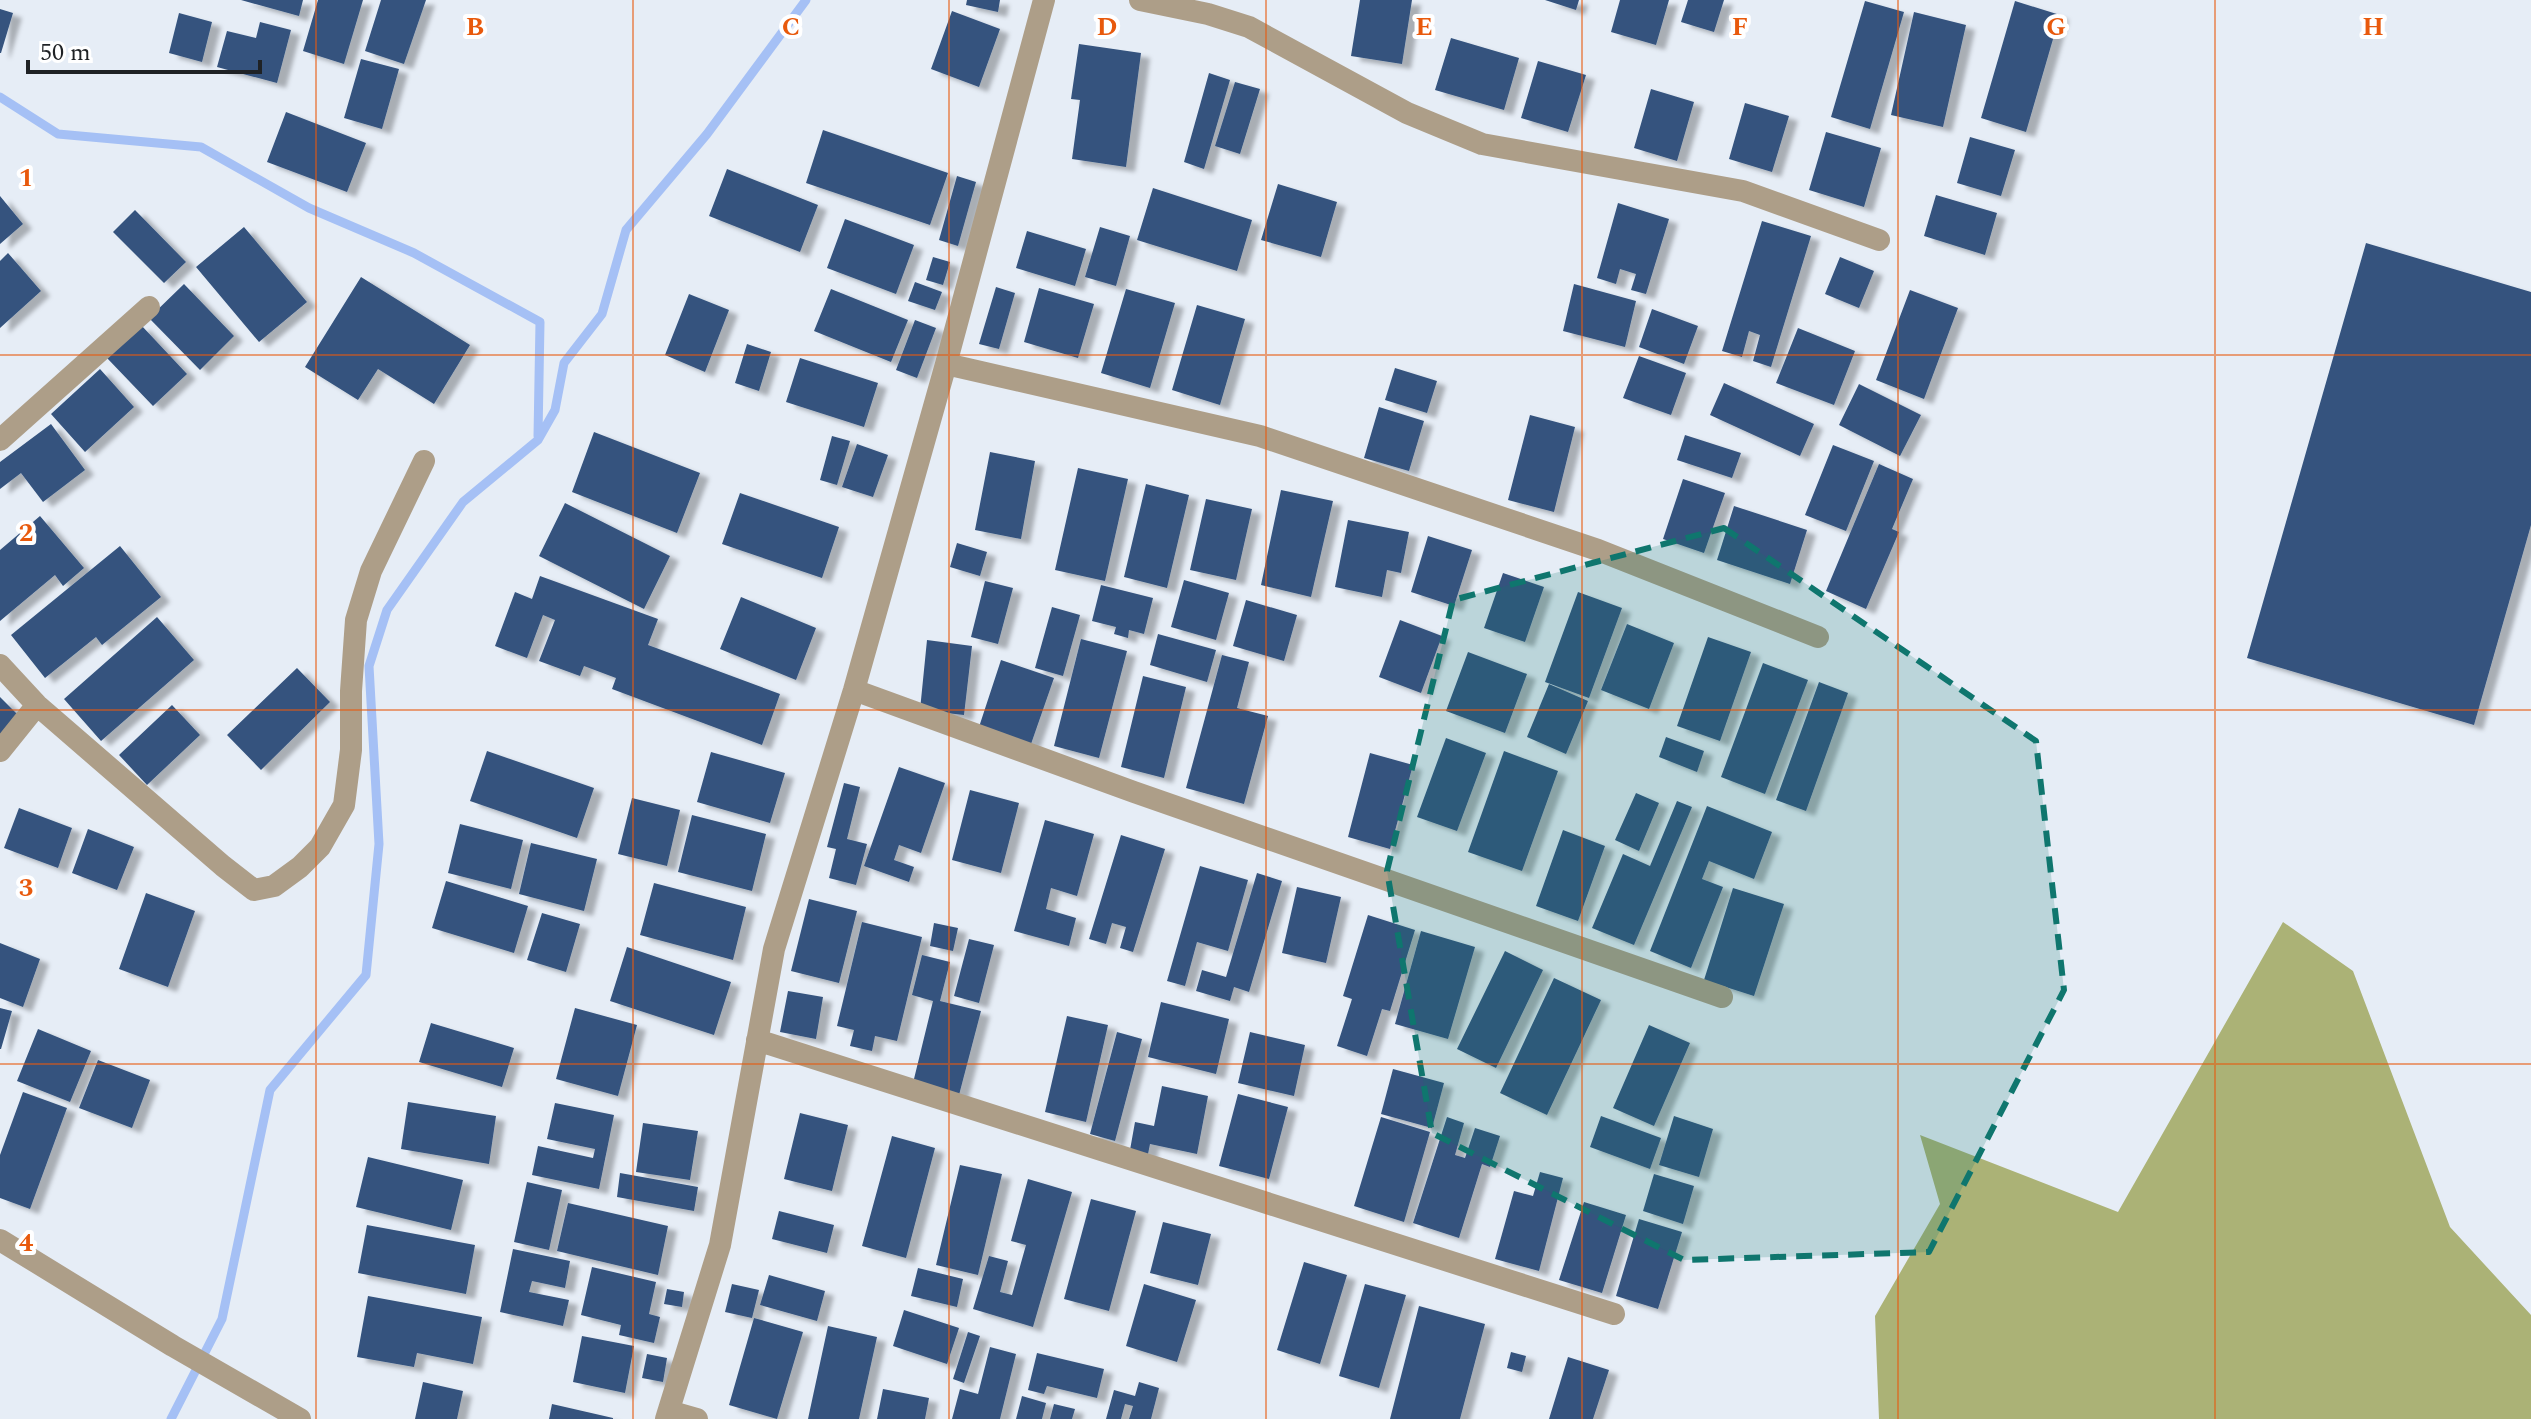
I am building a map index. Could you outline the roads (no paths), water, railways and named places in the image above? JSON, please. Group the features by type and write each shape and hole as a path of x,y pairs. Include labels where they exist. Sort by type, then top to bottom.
{"street":[{"path":"697,1419 668,1415 720,1245 774,949 854,690 1044,0"},
{"path":"1140,0 1208,14 1249,27 1407,113 1482,144 1743,191 1879,240"},
{"path":"0,440 149,307"},
{"path":"946,364 1274,440 1598,550 1818,637"},
{"path":"0,665 37,705 254,890 274,886 320,847 344,805 351,750 356,620 371,571 424,461"},
{"path":"854,690 1134,792 1722,997"},
{"path":"0,751 37,705"},
{"path":"757,1040 1614,1314"},
{"path":"0,1240 300,1419"}],"waterway":[{"path":"171,1419 222,1319 270,1090 366,975 379,844 369,666 387,610 463,502 538,440 555,410 564,363 602,314 626,230 707,134 806,0"},
{"path":"0,97 58,134 201,147 309,208 414,253 540,322 538,436"}]}
